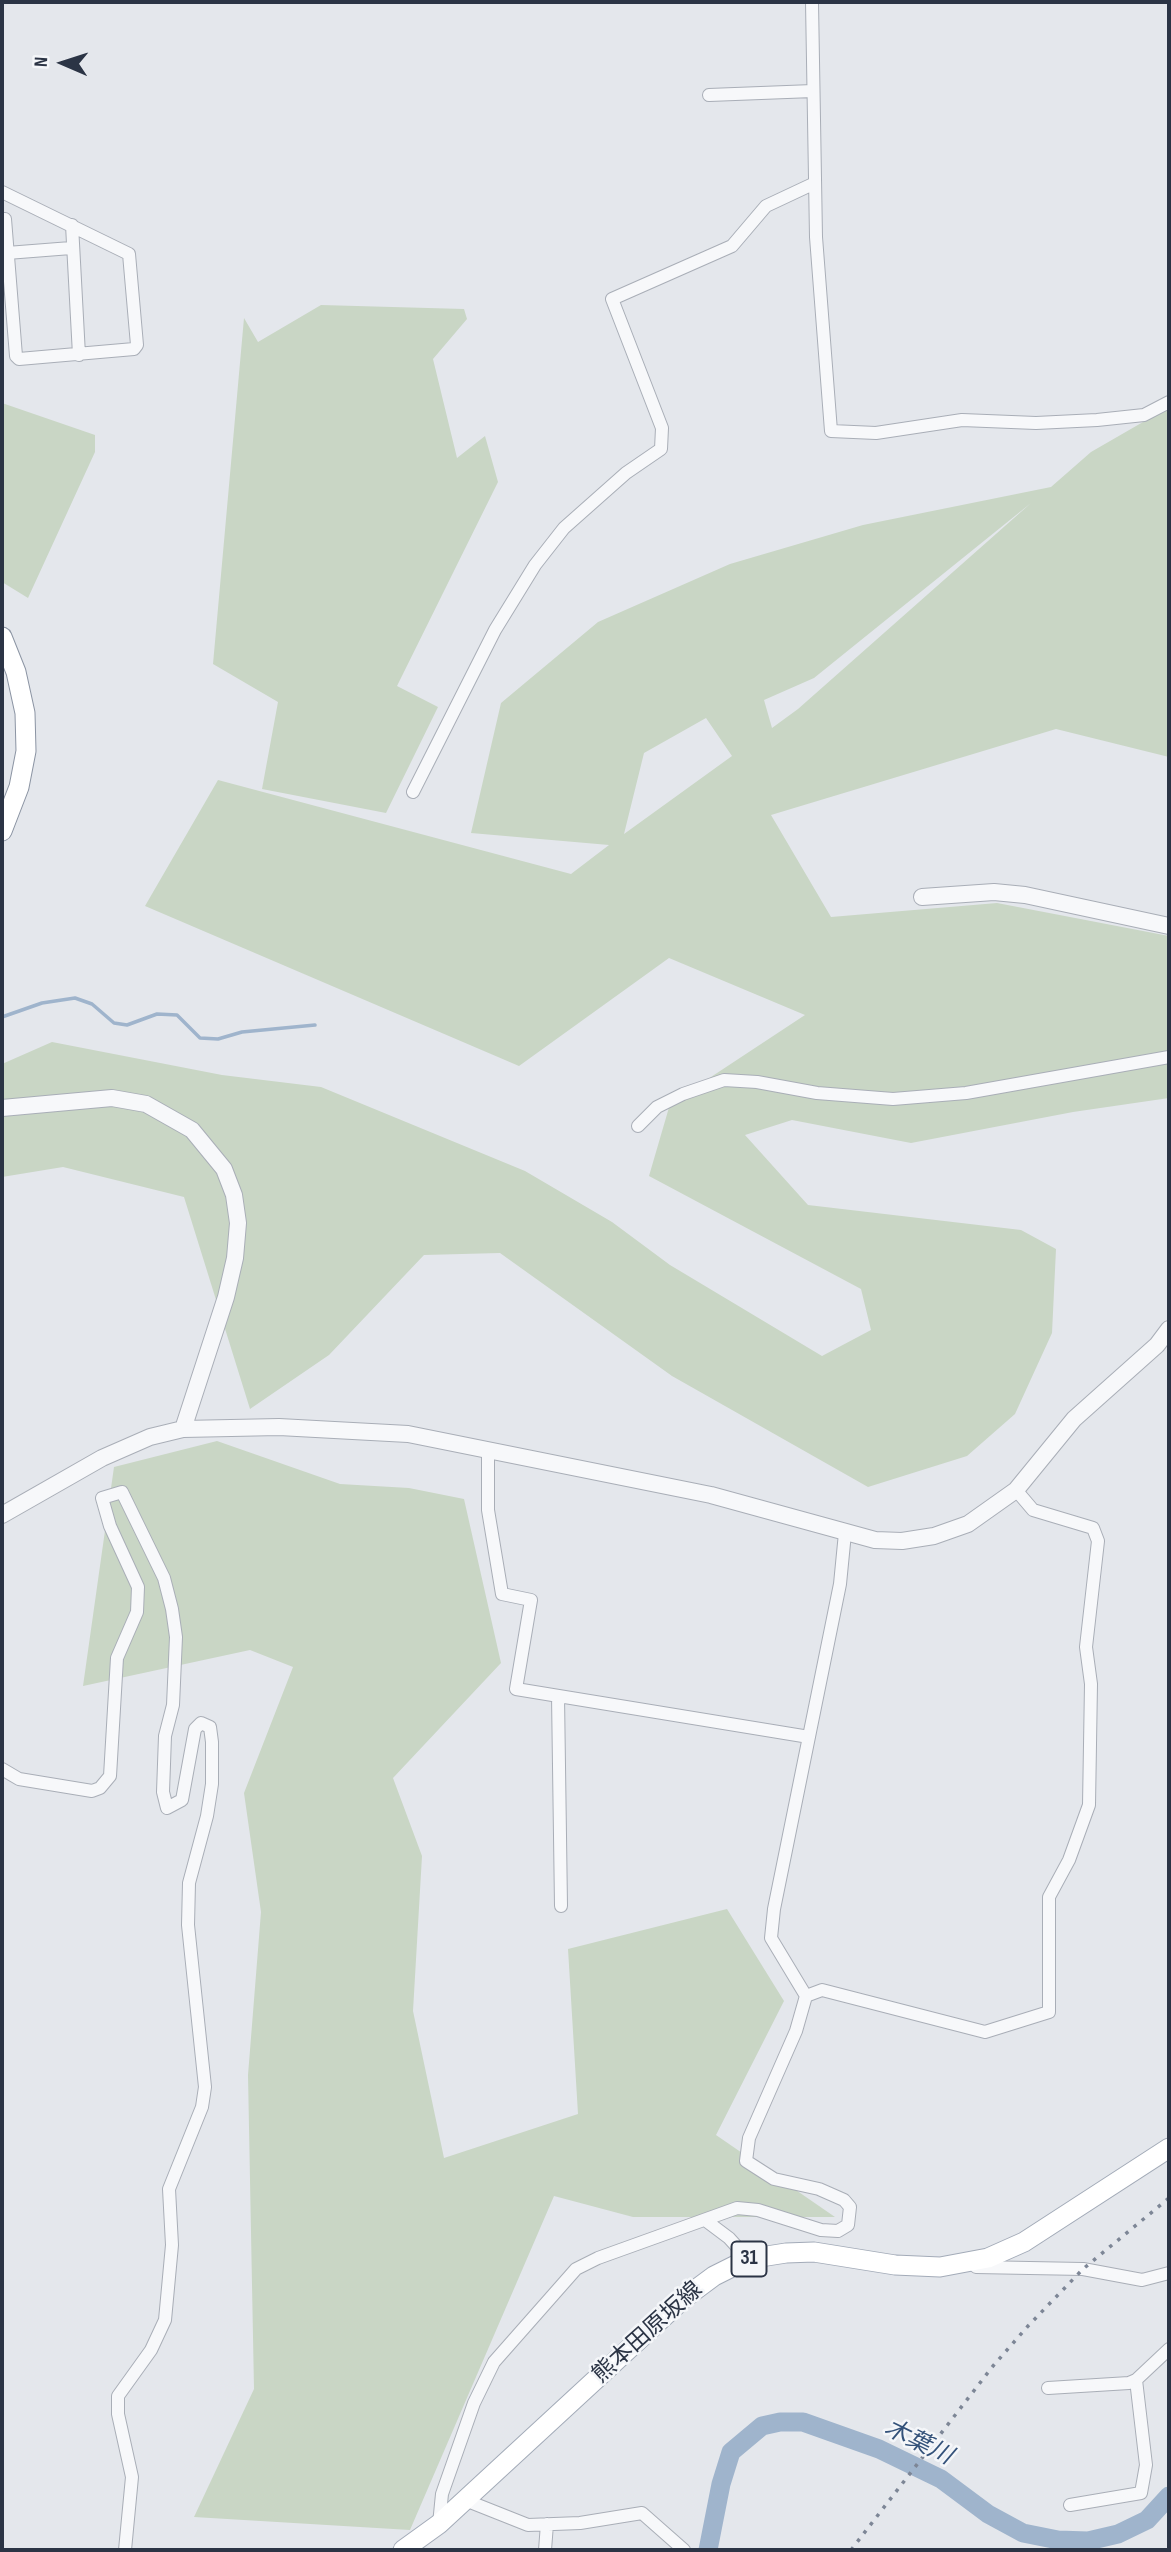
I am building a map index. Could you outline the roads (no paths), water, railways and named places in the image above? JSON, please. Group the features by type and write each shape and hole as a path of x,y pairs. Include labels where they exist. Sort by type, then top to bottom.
{"main road":[{"path":"2,637 16,671 25,713 26,751 19,787 2,831"},
{"name":"熊本田原坂線","path":"403,2550 439,2524 683,2300 714,2276 748,2259 786,2253 814,2252 895,2265 940,2267 988,2258 1024,2242 1169,2148"}],"street":[{"path":"812,2 815,183 831,431 876,433 962,420 1037,423 1097,420 1144,415 1169,402"},
{"path":"709,95 813,91"},
{"path":"413,792 495,630 535,565 564,528 626,473 661,449 662,428 612,299 732,246 766,206 815,183"},
{"path":"2,192 129,254 137,345 129,352 19,359 16,355 5,219"},
{"path":"72,225 71,248 79,355"},
{"path":"7,253 71,248"},
{"path":"922,897 994,892 1025,895 1169,926"},
{"path":"638,1125 657,1107 683,1094 724,1080 893,1100 966,1093 1169,1057"},
{"path":"2,1108 112,1098 146,1104 192,1130 224,1169 234,1195 238,1223 235,1258 226,1297 183,1429"},
{"path":"2,1516 130,1444 183,1429 279,1427 408,1434 723,1498 875,1540 902,1541 934,1536 968,1524 1016,1490 1055,1439 1157,1345 1169,1329"},
{"path":"488,1449 488,1510 502,1594 531,1600 516,1689 809,1737"},
{"path":"806,1996 822,1990 985,2032 1049,2012 1049,1897 1069,1860 1089,1805 1091,1684 1086,1647 1098,1541 1093,1528 1032,1510 1016,1490"},
{"path":"2,1769 19,1779 92,1791 100,1788 110,1776 117,1658 137,1612 138,1599 138,1587 110,1526 103,1498 122,1492 164,1578 173,1609 176,1637 173,1704 165,1736 163,1778 167,1808 182,1800 195,1728 201,1723 210,1727 212,1742 212,1784 207,1816 189,1883 188,1925 205,2087 202,2108 169,2189 172,2245 165,2320 151,2350 118,2396 118,2414 132,2477 125,2550"},
{"path":"439,2524 442,2494 474,2403 493,2364 558,2286 576,2269 598,2258 737,2208 758,2210 821,2230 838,2231 848,2225 850,2207 844,2200 818,2189 774,2179 746,2161 748,2138 796,2031 806,1996 771,1938 774,1909 840,1584 845,1533"},
{"path":"558,1696 562,1906"},
{"path":"705,2220 729,2238 748,2259"},
{"path":"940,2267 1083,2269 1142,2280 1169,2273"},
{"path":"1048,2388 1078,2388 1136,2380 1169,2349"},
{"path":"1070,2505 1141,2493 1146,2465 1136,2380"},
{"path":"465,2500 528,2525 580,2523 642,2513 684,2550"},
{"path":"545,2550 547,2524"}],"waterway":[{"path":"2,1017 42,1003 75,998 92,1004 114,1023 127,1025 157,1014 177,1015 200,1038 218,1039 242,1032 315,1025"},
{"name":"木葉川","path":"708,2550 721,2484 731,2452 762,2426 780,2422 803,2422 879,2449 941,2479 988,2514 1023,2533 1058,2540 1088,2541 1118,2534 1147,2520 1169,2496"}],"railway":[{"path":"851,2550 993,2366 1028,2326 1083,2269 1169,2198"}]}
